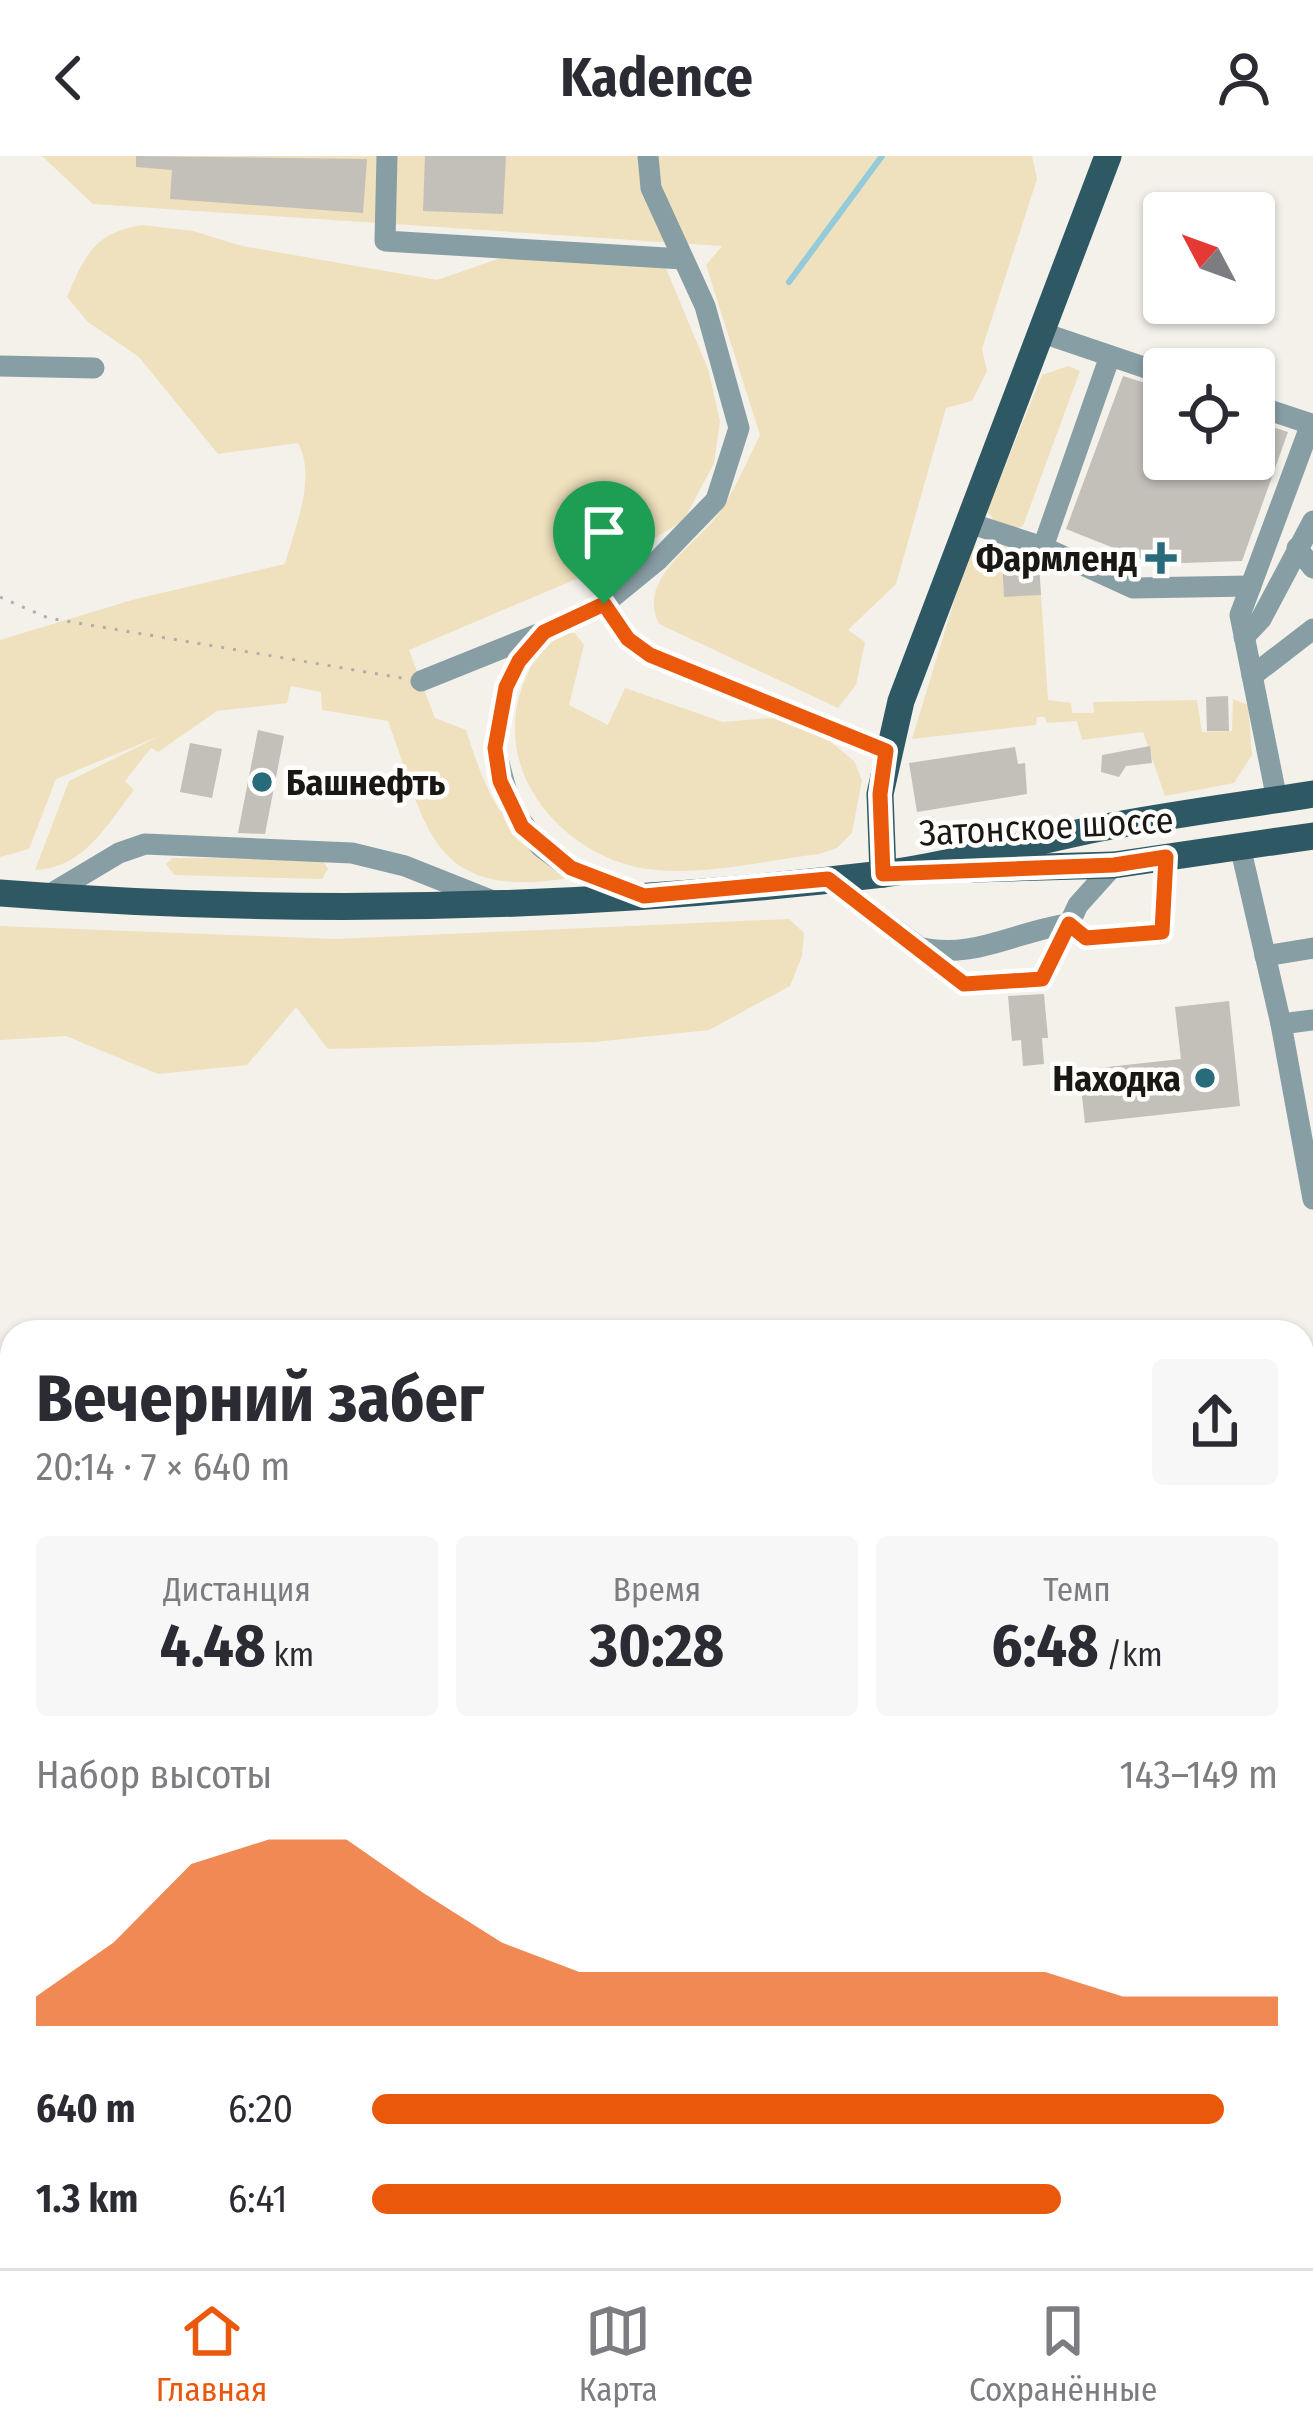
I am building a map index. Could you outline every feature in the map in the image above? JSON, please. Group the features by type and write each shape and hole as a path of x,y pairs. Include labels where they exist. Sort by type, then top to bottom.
{"main road":[{"path":"0,893 215,904 499,903 644,896 893,872 880,794 886,751 966,522 1108,156"},
{"name":"Затонское шоссе","path":"893,872 1106,826 1313,794"},
{"name":"Затонское шоссе","path":"893,872 1114,865 1313,836"}],"street":[{"path":"387,156 385,241 683,259"},
{"path":"422,681 604,604 659,559 716,500 740,428 704,306 651,188 648,156"},
{"path":"1040,332 1143,367"},
{"path":"1043,547 1110,356"},
{"path":"0,366 94,368"},
{"path":"1275,412 1312,424 1240,615 1277,800"},
{"path":"1244,637 1262,619 1313,521"},
{"path":"966,522 1043,547 1133,588 1251,586"},
{"path":"1297,548 1313,568"},
{"path":"604,604 628,639 650,655 886,751"},
{"path":"1252,676 1313,628"},
{"path":"544,632 519,661 496,719 495,748 511,808 541,847 571,868 644,896"},
{"path":"47,896 119,853 145,844 352,853 405,866 499,903"},
{"path":"1240,847 1281,1024 1313,1198"},
{"path":"919,947 937,952 1001,944 1031,929 1069,924 1086,938 1162,932 1166,857"},
{"path":"828,879 964,984 1042,979 1078,905 1114,865"},
{"path":"1265,956 1313,948"},
{"path":"1281,1024 1313,1020"}],"path":[{"path":"0,597 48,618 422,681"}],"shaded area":[{"path":"42,156 1032,156 1037,179 982,349 987,371 972,401 946,408 896,584 848,630 865,642 856,685 838,708 659,624 654,607 662,577 719,513 760,435 706,265 722,246 93,204"},
{"path":"142,225 437,280 547,242 647,249 665,266 708,369 720,421 714,463 684,520 616,562 409,650 435,718 466,730 503,815 530,847 569,878 523,882 487,878 460,866 425,823 388,721 322,710 321,692 291,686 287,703 217,711 158,752 151,748 125,781 134,790 92,843 67,862 35,870 69,781 160,736 56,779 29,849 0,857 0,640 132,600 285,564 302,502 305,471 298,443 218,454 139,357 88,322 67,297 93,248 113,234"},
{"path":"1068,366 1080,371 1023,526 1016,529 994,520 987,511 1042,375"},
{"path":"988,540 1038,558 1002,562 1004,596 1041,595 1048,700 1071,703 1072,713 1094,713 1093,702 1197,700 1202,732 1232,731 1233,699 1248,705 1252,755 1234,783 1165,796 1143,732 1082,740 1077,721 1047,723 1045,717 1037,717 1036,725 912,739 970,549"},
{"path":"564,632 575,633 584,645 569,705 608,725 625,688 723,722 783,717 831,742 854,761 862,780 852,833 837,848 819,854 680,871 636,867 579,842 536,798 516,742 516,711 528,673 545,646"},
{"path":"172,858 322,859 328,869 322,879 174,875 166,864"},
{"path":"789,919 804,933 802,956 790,986 709,1030 595,1042 328,1049 296,1007 247,1065 158,1074 66,1036 0,1040 0,926 336,939"}],"building":[{"path":"136,156 367,159 363,213 170,199 172,170 136,167"},
{"path":"425,156 506,156 503,214 423,211"},
{"path":"1123,376 1143,382 1143,480 1271,480 1242,561 1154,564 1066,529"},
{"path":"1275,428 1288,432 1275,468"},
{"path":"1002,562 1039,562 1041,595 1004,597"},
{"path":"1228,696 1229,731 1207,731 1206,697"},
{"path":"258,730 284,736 265,834 238,833"},
{"path":"190,743 222,749 212,798 180,792"},
{"path":"1150,746 1152,763 1126,766 1119,777 1101,772 1102,755"},
{"path":"1015,747 1018,764 1025,763 1027,794 917,812 909,763"},
{"path":"1044,994 1048,1038 1042,1038 1044,1064 1023,1066 1021,1040 1012,1041 1008,996"},
{"path":"1229,1001 1240,1106 1085,1123 1079,1070 1181,1059 1175,1007"}],"waterway":[{"path":"789,282 882,156"}],"place":[{"name":"Фармленд","path":"1161,558"},
{"name":"Башнефть","path":"262,782"},
{"name":"Находка","path":"1205,1078"}],"route":[{"path":"604,604 628,639 650,655 886,751 880,794 883,874 1114,865 1166,857 1162,932 1086,938 1069,924 1042,979 964,984 828,879 644,896 571,868 541,847 511,808 500,781 496,719 519,661 544,632 604,604"}]}
